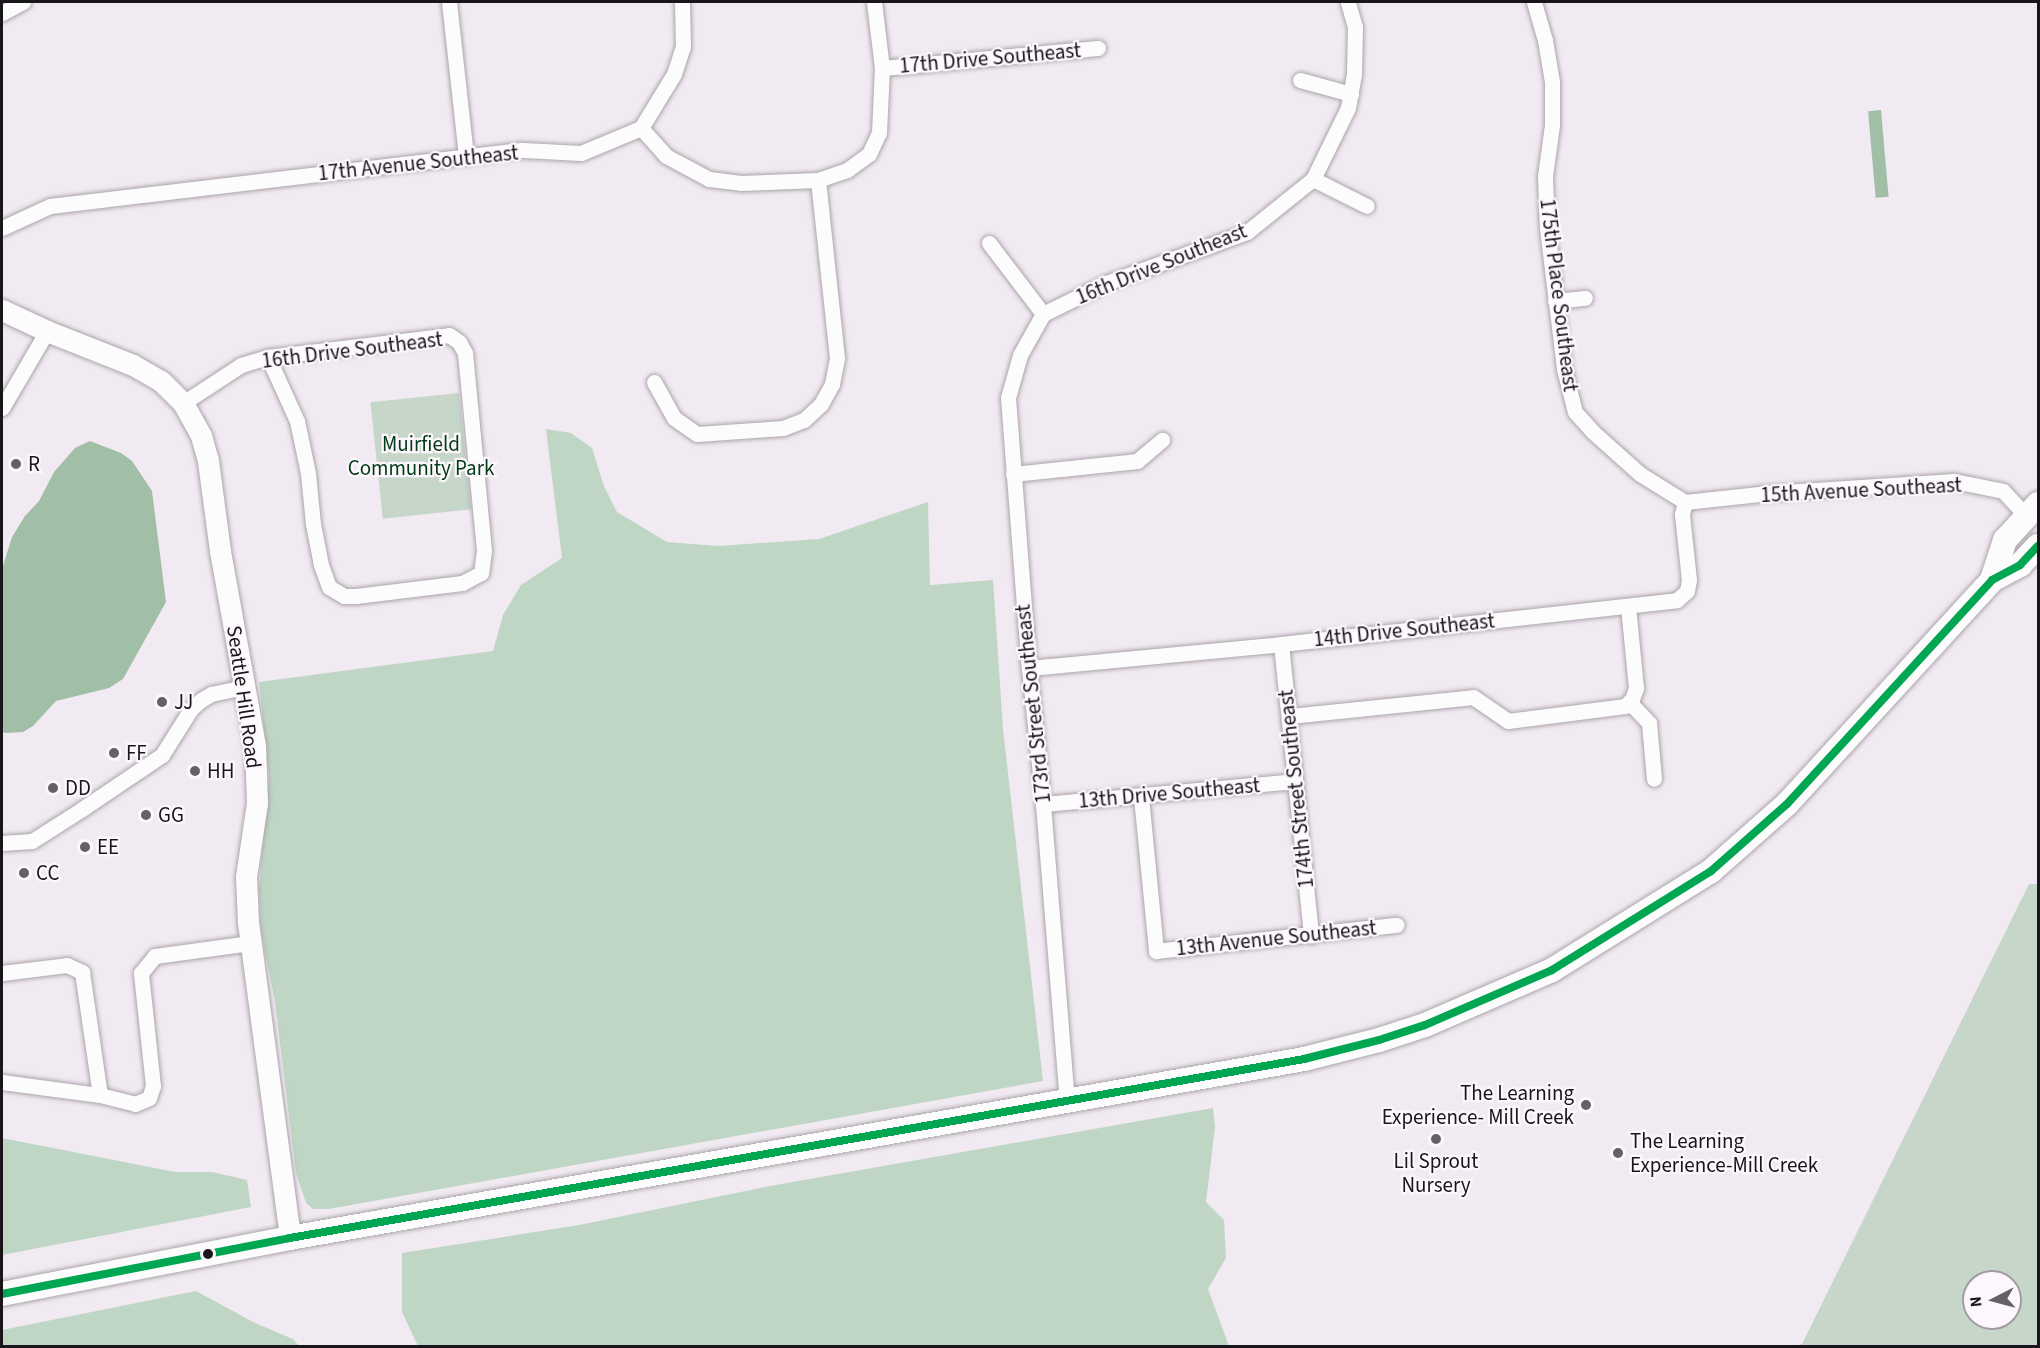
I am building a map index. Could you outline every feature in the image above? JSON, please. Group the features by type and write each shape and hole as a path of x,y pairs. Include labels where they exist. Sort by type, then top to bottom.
{"main road":[{"path":"1992,580 2005,540 2034,512"},
{"path":"2,1294 290,1238 1304,1059 1379,1040 1425,1025 1552,970 1711,872 1787,804 1992,580 2020,565 2038,546"}],"street":[{"path":"2,13 23,2"},
{"path":"449,2 466,157"},
{"path":"682,2 683,47 674,74 641,128 666,156 709,179 741,183 818,180 847,170 869,154 879,133 882,68 874,2"},
{"path":"1348,2 1355,27 1351,94 1348,108 1313,179 1367,206"},
{"name":"175th Place Southeast","path":"1534,2 1545,39 1552,82 1552,125 1545,176 1547,228 1564,369 1575,412 1593,432 1640,474 1685,502"},
{"name":"17th Drive Southeast","path":"882,68 1098,48"},
{"path":"1300,80 1351,94"},
{"name":"17th Avenue Southeast","path":"2,228 50,206 523,150 581,153 641,128"},
{"name":"16th Drive Southeast","path":"1043,314 1106,283 1247,232 1290,200 1313,179"},
{"path":"654,382 674,418 698,434 783,428 804,420 821,404 832,384 837,358 818,180"},
{"path":"989,243 1043,314"},
{"path":"1555,301 1585,298"},
{"name":"Seattle Hill Road","path":"2,310 47,331 133,365 161,381 183,403 201,436 208,461 220,551 255,745 257,803 246,877 250,943 290,1238"},
{"name":"173rd Street Southeast","path":"1043,314 1020,355 1008,398 1067,1101"},
{"path":"2,408 47,331"},
{"name":"16th Drive Southeast","path":"183,403 241,365 268,357 440,334 449,336 459,342 465,353 483,538 484,563 481,573 462,583 356,596 334,592 329,587 321,566 297,421 268,357"},
{"path":"1013,474 1137,461 1162,440"},
{"name":"15th Avenue Southeast","path":"1685,502 1769,493 1954,481 2003,491 2034,512"},
{"name":"14th Drive Southeast","path":"1029,668 1281,644 1677,600 1687,591 1689,580 1682,514 1685,502"},
{"path":"1290,716 1473,697 1508,720 1625,706 1636,688 1628,606"},
{"name":"174th Street Southeast","path":"1281,644 1311,935"},
{"path":"2,843 32,841 82,809 162,755 191,709 201,700 211,694 245,687"},
{"path":"1629,702 1649,723 1654,779"},
{"name":"13th Drive Southeast","path":"1043,804 1141,797 1294,781"},
{"name":"13th Avenue Southeast","path":"1141,797 1156,951 1397,925"},
{"path":"2,1082 100,1095 135,1104 149,1098 153,1086 141,973 154,956 250,943"},
{"path":"2,973 67,965 82,972 100,1095"}],"green space":[{"name":"Muirfield Community Park","path":"459,393 471,509 383,519 370,402"},
{"path":"2029,884 2038,884 2038,1346 1792,1346 1802,1344"}],"shaded area":[{"path":"1881,110 1889,197 1876,198 1868,111"},
{"path":"546,429 571,433 592,448 604,486 617,512 667,542 718,546 819,539 928,502 930,585 993,580 1003,729 1043,1081 329,1209 313,1209 306,1203 296,1173 275,1002 261,931 259,889 269,777 259,682 493,651 503,615 521,585 562,558"},
{"path":"90,441 121,453 132,461 152,491 166,602 123,679 109,688 56,701 33,726 23,732 2,732 2,569 12,537 25,516 39,501 54,472 75,448"},
{"path":"1213,1108 1215,1127 1206,1202 1224,1220 1226,1258 1208,1289 1229,1346 418,1346 402,1312 402,1253 579,1225 770,1186"},
{"path":"2,1138 175,1172 212,1172 247,1180 251,1207 2,1255"},
{"path":"196,1291 255,1323 293,1339 299,1346 2,1346 2,1330"}],"transit line":[{"path":"2,1294 290,1238 1304,1059 1379,1040 1425,1025 1552,970 1711,871 1787,804 1992,580 2020,565 2038,546"}],"place":[{"name":"R","path":"16,464"},
{"name":"JJ","path":"162,702"},
{"name":"FF","path":"114,753"},
{"name":"HH","path":"195,771"},
{"name":"DD","path":"53,788"},
{"name":"GG","path":"146,815"},
{"name":"EE","path":"85,847"},
{"name":"CC","path":"24,873"},
{"name":"The Learning Experience- Mill Creek","path":"1586,1105"},
{"name":"Lil Sprout Nursery","path":"1436,1139"},
{"name":"The Learning Experience-Mill Creek","path":"1618,1153"}]}
